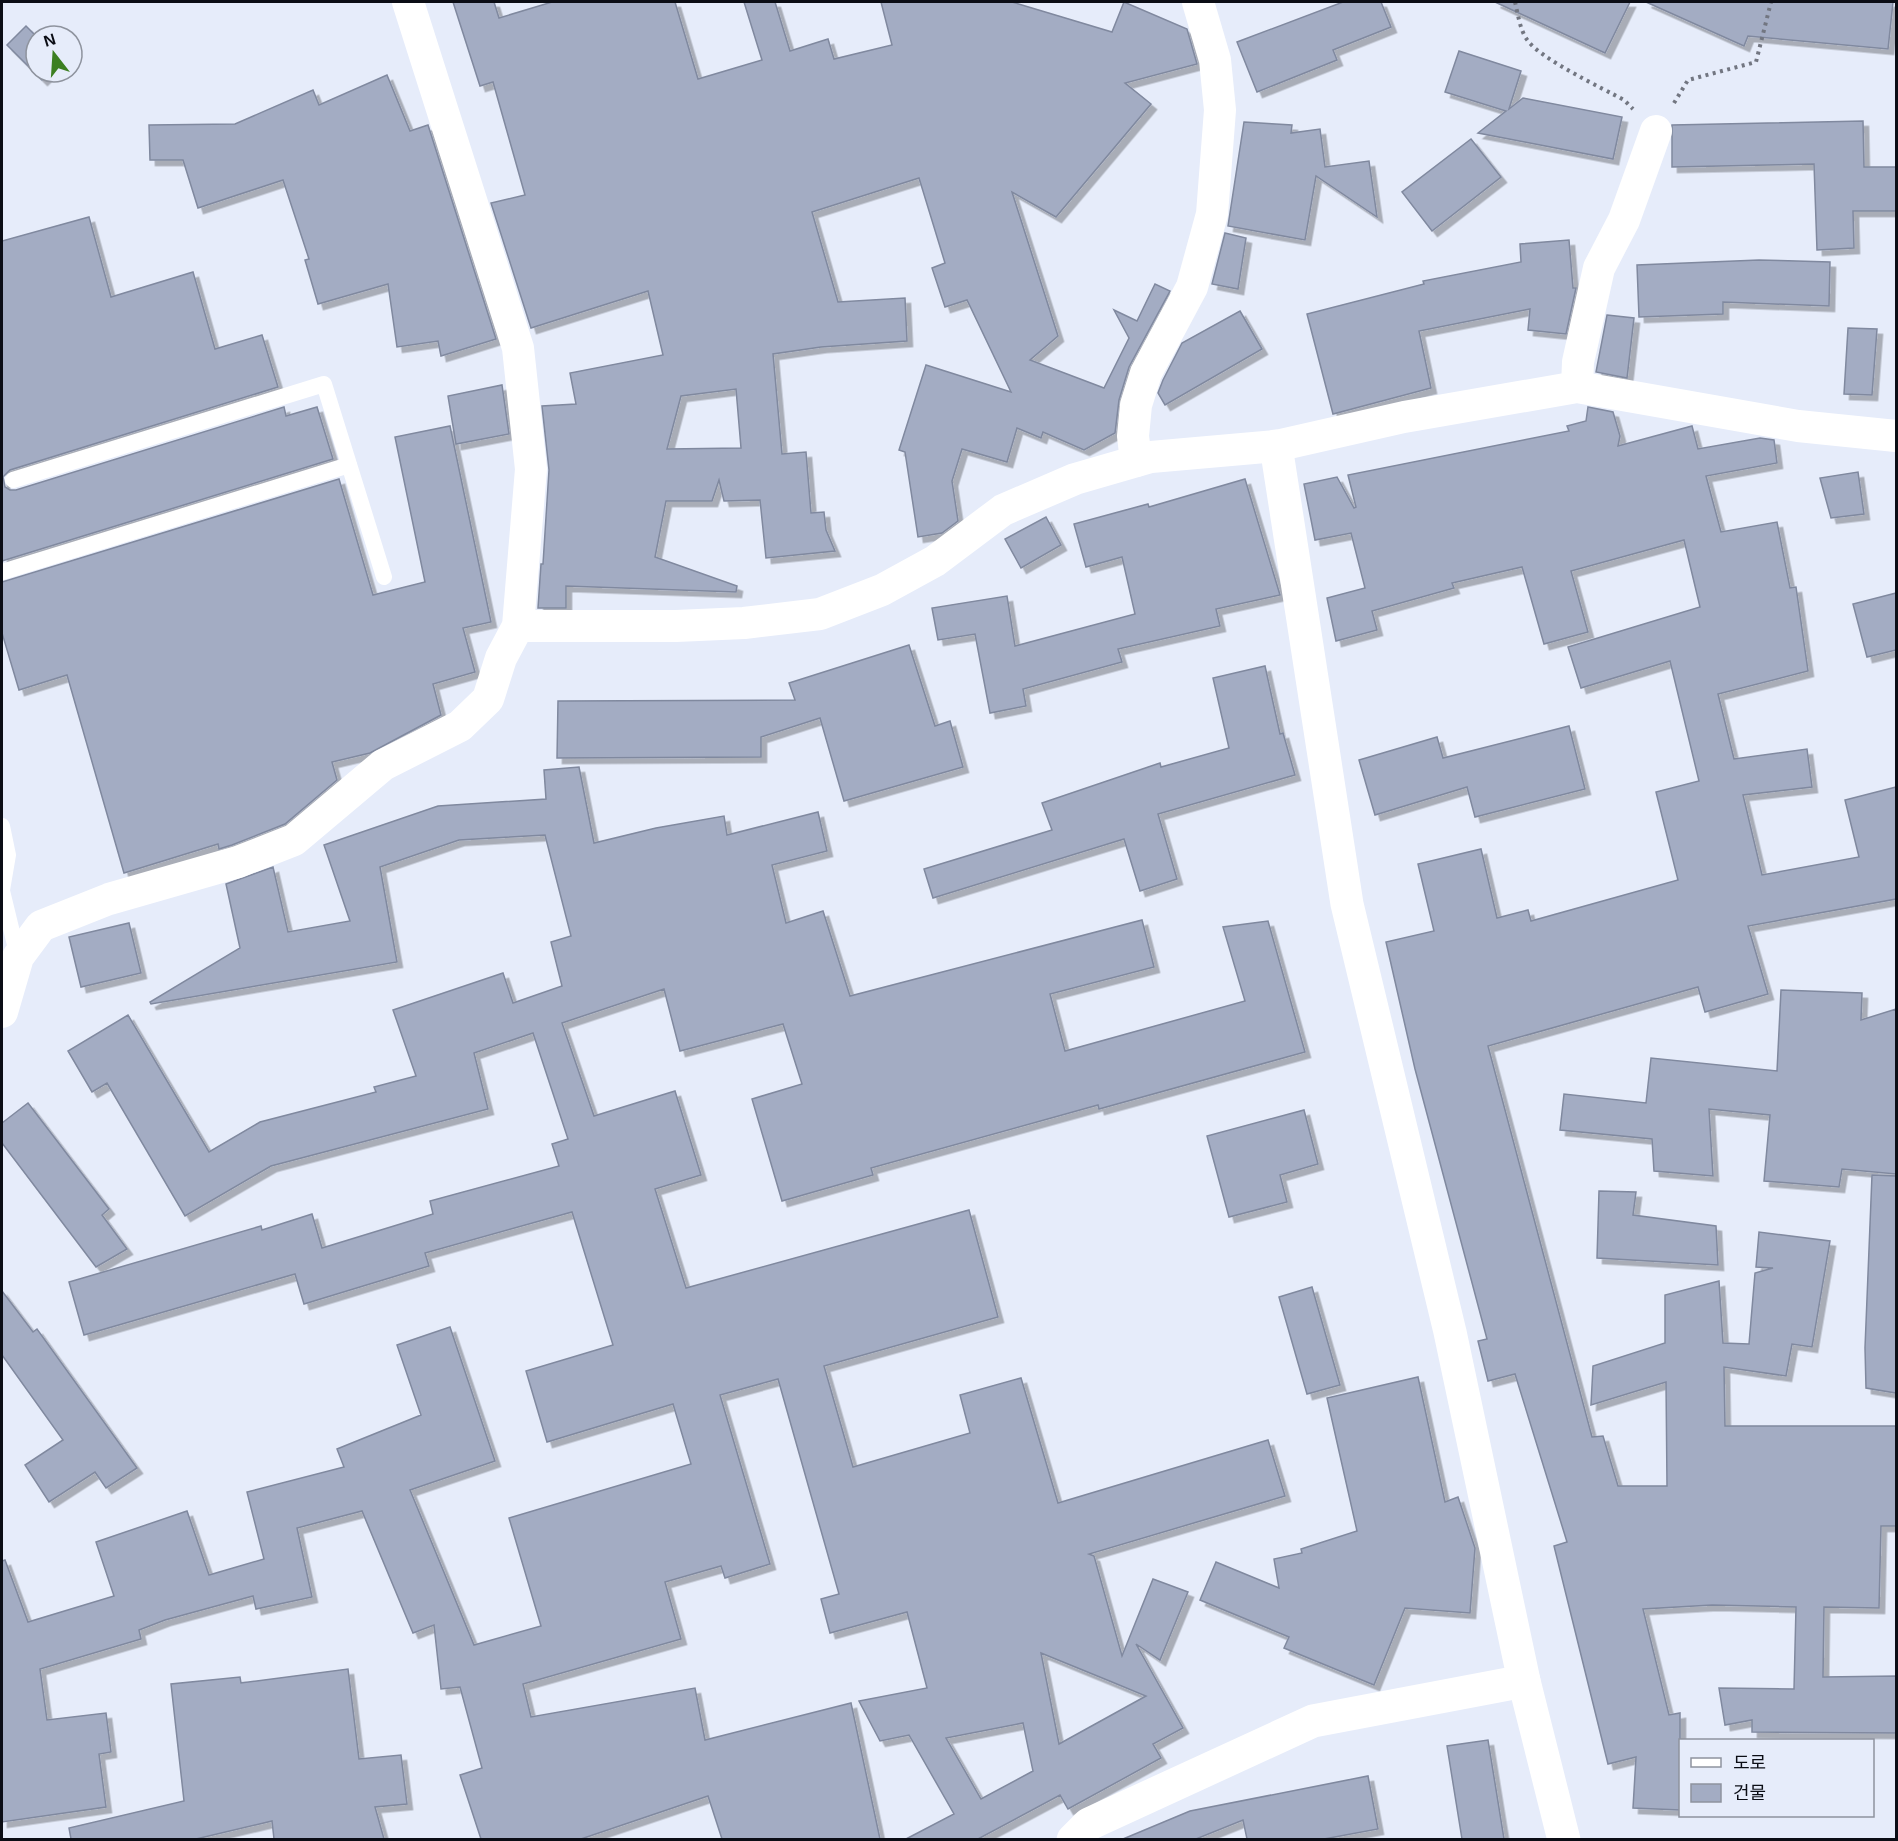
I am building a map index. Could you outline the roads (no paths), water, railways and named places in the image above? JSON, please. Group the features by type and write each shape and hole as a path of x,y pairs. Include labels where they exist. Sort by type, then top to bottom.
{"street":[{"path":"2,1012 18,957 41,926 109,899 238,862 294,840 383,765 460,726 488,699 501,658 518,626 531,469 518,348 408,2"},
{"path":"1136,460 1133,436 1136,405 1146,373 1192,287 1212,214 1220,110 1215,60 1198,2"},
{"path":"1577,387 1578,362 1599,268 1624,220 1656,130"},
{"path":"518,626 676,626 744,623 820,614 882,590 935,561 1003,510 1075,479 1136,460 1276,446 1404,417 1577,387 1798,426 1896,436"},
{"path":"1276,446 1347,904 1450,1332 1524,1681 1564,1839"},
{"path":"1073,1839 1089,1824 1313,1721 1524,1681"}],"lane":[{"path":"13,480 324,384 384,577"},
{"path":"2,572 349,465"},
{"path":"2,826 8,855 2,890 18,957"}]}
